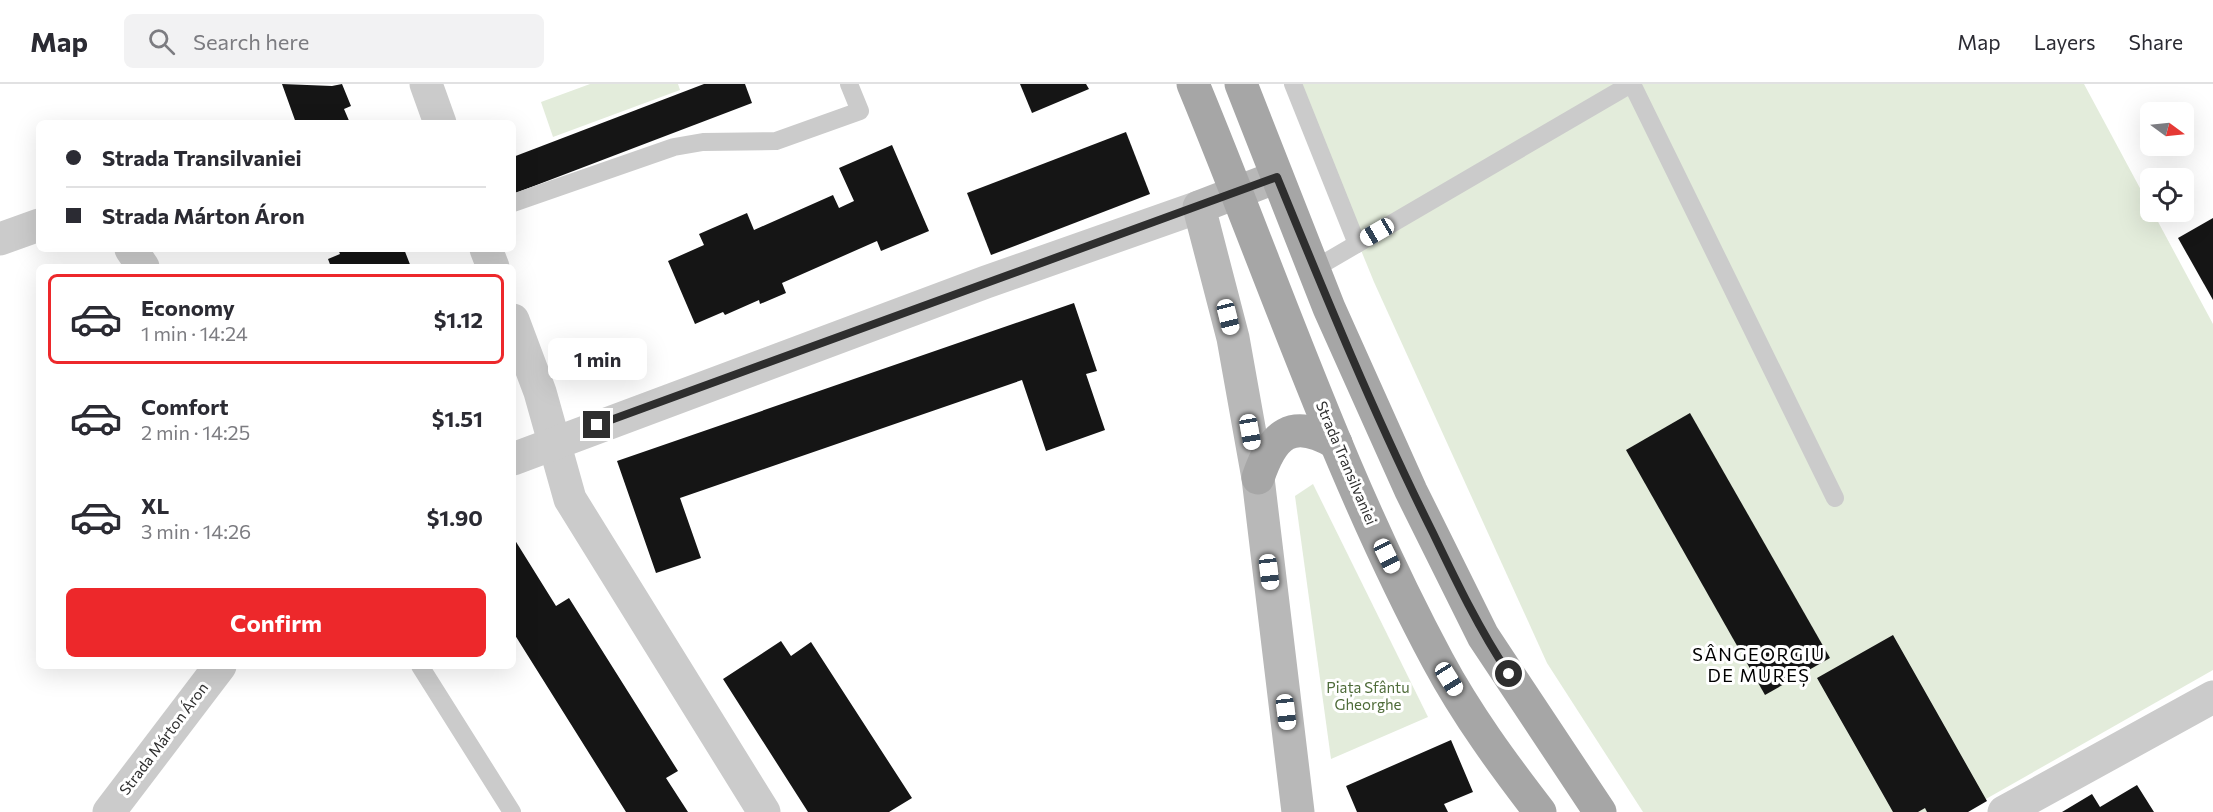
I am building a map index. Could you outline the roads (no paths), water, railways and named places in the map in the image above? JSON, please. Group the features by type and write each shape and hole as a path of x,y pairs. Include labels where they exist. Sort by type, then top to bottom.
{"main road":[{"name":"Strada Transilvaniei","path":"1193,84 1356,492 1439,662 1505,766 1540,812"},
{"path":"1241,84 1314,269 1411,491 1483,636 1600,812"},
{"path":"1258,478 1274,441 1289,432 1301,429 1319,433 1336,443"}],"street":[{"path":"426,84 439,120"},
{"path":"516,458 554,441 1277,177"},
{"path":"1199,207 1233,338 1258,478 1298,812"},
{"path":"0,239 36,226"},
{"path":"516,328 540,392 570,500 764,812"},
{"name":"Strada Márton Áron","path":"109,812 218,669"},
{"path":"2004,812 2213,697"}],"lane":[{"path":"516,202 674,147 703,142 776,141 860,111 849,84"},
{"path":"1293,84 1357,244"},
{"path":"1314,269 1631,84 1835,498"},
{"path":"422,669 512,812"}],"district":[{"name":"SÂNGEORGIU DE MUREȘ","path":"1759,665"}],"park label":[{"name":"Piața Sfântu Gheorghe","path":"1368,696"}]}
